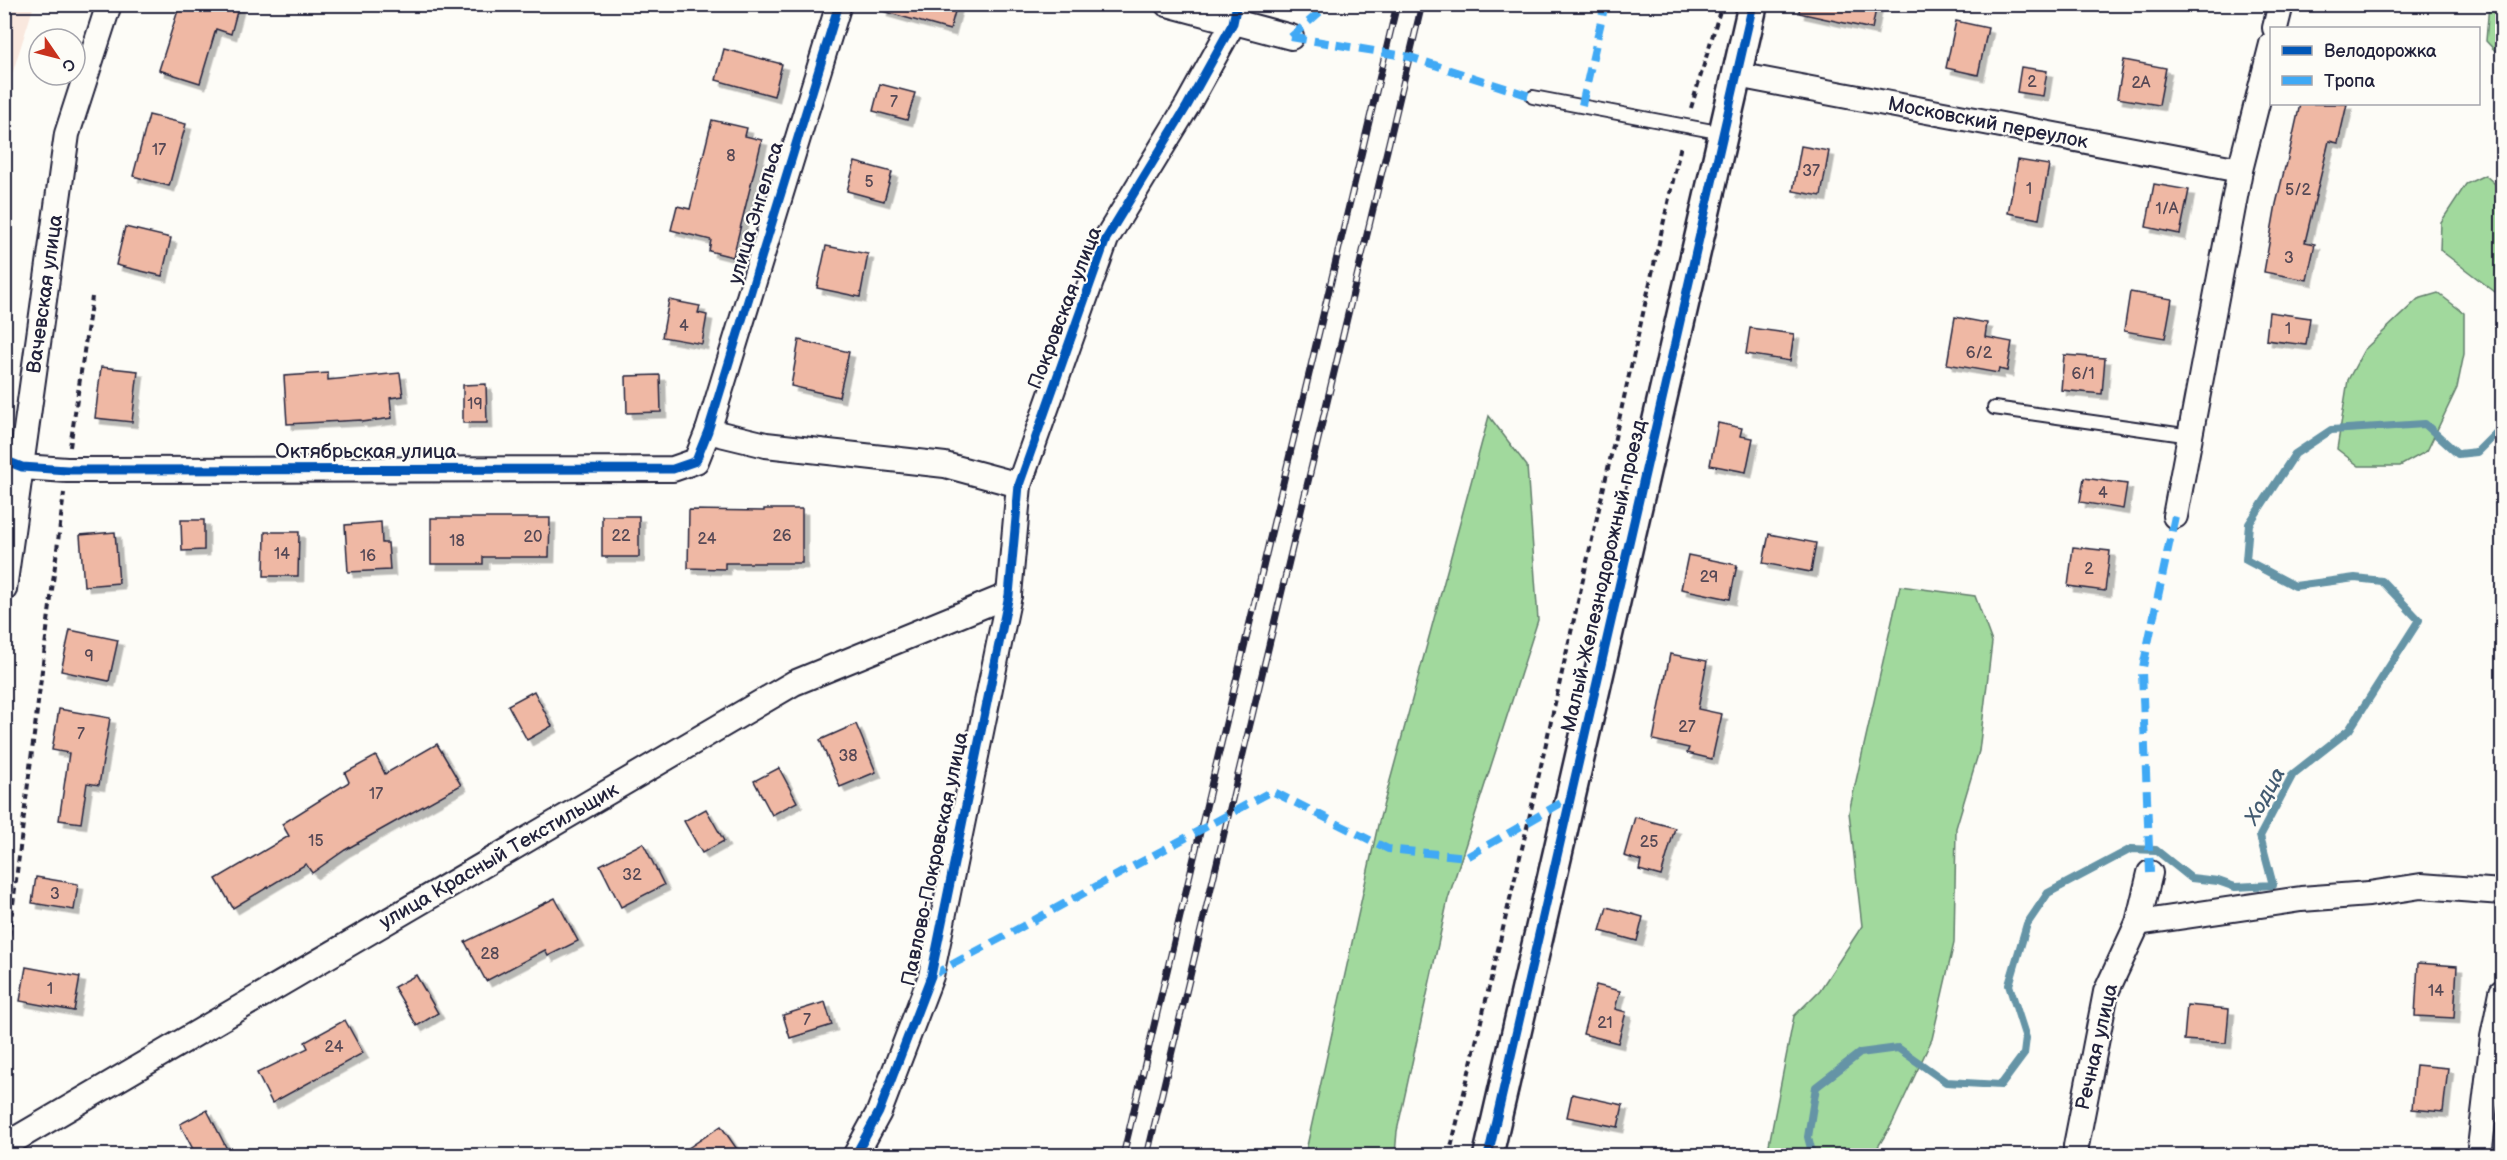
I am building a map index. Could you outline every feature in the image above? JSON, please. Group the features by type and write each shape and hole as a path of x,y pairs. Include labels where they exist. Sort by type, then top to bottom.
{"street":[{"name":"Вачевская улица","path":"4,589 13,463 67,134 109,4"},
{"name":"улица Энгельса","path":"708,431 839,4"},
{"path":"1167,4 1235,14 1291,37"},
{"name":"Малый Железнодорожный проезд","path":"1488,1155 1754,4"},
{"path":"2276,27 2282,4"},
{"name":"Покровская улица","path":"1009,595 1019,485 1106,239 1187,106 1235,14"},
{"path":"2175,516 2240,170 2270,48"},
{"name":"Московский переулок","path":"1737,75 2240,170"},
{"name":"Октябрьская улица","path":"13,463 67,470 672,469 696,461 708,431"},
{"path":"708,431 766,445 945,465 1019,485"},
{"name":"улица Красный Текстильщик","path":"4,1146 794,683 1009,595"},
{"name":"Павлово-Покровская улица","path":"855,1155 879,1112 931,976 1009,595"},
{"name":"Речная улица","path":"2076,1155 2106,992 2138,923 2150,873"},
{"path":"2138,923 2301,899 2369,894 2421,886 2502,892"},
{"path":"2479,1155 2493,1037 2502,992"}],"lane":[{"path":"1533,97 1723,133"},
{"path":"1994,408 2191,436"}],"path":[{"path":"1449,1155 1528,823 1686,126 1722,4"},
{"path":"4,977 67,470 92,297"}],"shaded area":[{"path":"4,5 34,5 8,87 4,86"}],"green space":[{"path":"2489,4 2502,5 2502,58 2486,41"},
{"path":"2485,175 2502,190 2502,294 2499,295 2440,250 2441,222 2466,184"},
{"path":"2438,293 2464,313 2464,354 2457,388 2427,451 2400,466 2359,466 2337,449 2348,380 2364,350 2418,299"},
{"path":"1489,416 1527,466 1538,620 1448,899 1397,1131 1395,1155 1305,1155 1378,825"},
{"path":"1900,586 1975,596 1992,642 1979,751 1956,828 1954,943 1932,1039 1892,1124 1873,1155 1767,1155 1794,1016 1820,990 1862,926 1849,812"}],"building":[{"path":"180,4 239,4 231,34 216,29 200,83 159,70"},
{"path":"883,4 957,4 950,30 882,11"},
{"path":"1800,4 1877,4 1872,29 1799,13"},
{"path":"1956,21 1988,28 1978,75 1946,68"},
{"path":"724,49 782,64 774,96 716,80"},
{"path":"2124,60 2166,68 2159,105 2117,98"},
{"path":"2021,67 2047,71 2043,96 2017,92"},
{"path":"880,84 915,93 907,120 873,111"},
{"path":"2300,105 2347,105 2338,143 2329,141 2305,242 2315,244 2307,280 2264,272 2276,204"},
{"path":"149,115 186,124 169,186 133,176"},
{"path":"712,120 747,128 745,136 762,140 733,257 709,251 711,240 671,230 677,206 690,209"},
{"path":"1801,146 1829,151 1821,196 1793,191"},
{"path":"2018,160 2049,165 2039,219 2008,213"},
{"path":"855,162 892,172 884,201 847,191"},
{"path":"2154,184 2189,190 2180,234 2146,227"},
{"path":"125,227 171,238 162,276 116,265"},
{"path":"826,246 868,254 860,297 817,288"},
{"path":"2130,292 2172,299 2165,338 2124,331"},
{"path":"669,300 700,306 698,313 707,315 702,344 662,337"},
{"path":"2269,312 2310,318 2306,345 2266,340"},
{"path":"1955,317 1987,323 1985,337 2012,342 2007,371 1999,369 1998,373 1947,364"},
{"path":"1750,328 1794,334 1790,361 1746,354"},
{"path":"799,340 849,352 839,397 791,386"},
{"path":"2064,355 2105,358 2102,394 2061,390"},
{"path":"101,367 138,371 132,422 95,418"},
{"path":"328,373 328,380 400,373 403,396 390,398 392,418 362,422 361,420 287,424 284,376"},
{"path":"660,375 661,412 627,413 626,376"},
{"path":"486,384 487,423 463,423 463,385"},
{"path":"1718,423 1742,428 1740,436 1753,438 1746,472 1710,465"},
{"path":"2084,478 2127,484 2123,509 2080,502"},
{"path":"764,509 802,509 802,563 725,563 725,569 688,568 689,510 764,511"},
{"path":"602,516 639,516 639,557 602,557"},
{"path":"431,518 550,518 549,557 483,557 483,564 431,564"},
{"path":"181,520 204,520 204,550 182,551"},
{"path":"381,522 382,543 388,543 390,570 348,572 345,525"},
{"path":"115,532 119,583 84,586 80,535"},
{"path":"265,532 299,532 298,576 264,576"},
{"path":"1769,534 1816,543 1811,572 1763,563"},
{"path":"2073,547 2110,551 2105,591 2068,586"},
{"path":"1688,555 1737,565 1730,599 1681,589"},
{"path":"70,630 118,640 109,681 61,671"},
{"path":"1670,654 1707,661 1698,709 1722,714 1712,759 1687,753 1689,748 1653,740"},
{"path":"534,691 552,726 527,740 508,705"},
{"path":"59,709 110,718 99,785 87,783 81,823 59,820 69,753 52,750"},
{"path":"856,724 876,772 840,787 820,740"},
{"path":"437,744 461,785 345,850 312,873 306,864 233,908 216,879 289,836 282,824 349,782 345,773 376,756 385,774"},
{"path":"779,768 797,802 772,815 754,781"},
{"path":"706,809 724,841 702,853 684,821"},
{"path":"1635,817 1675,828 1661,876 1639,870 1641,861 1624,856"},
{"path":"643,843 664,885 621,907 600,865"},
{"path":"36,877 78,884 74,910 32,903"},
{"path":"555,898 578,941 548,956 545,950 486,981 465,942"},
{"path":"1607,907 1643,917 1637,941 1600,931"},
{"path":"2418,963 2457,966 2454,1018 2415,1016"},
{"path":"26,967 80,977 74,1011 20,1001"},
{"path":"416,975 438,1013 417,1026 394,987"},
{"path":"1596,985 1620,991 1615,1009 1626,1012 1618,1043 1583,1034"},
{"path":"825,1002 832,1025 790,1038 783,1015"},
{"path":"2187,1005 2229,1009 2226,1043 2184,1040"},
{"path":"345,1020 363,1053 272,1103 257,1073 308,1048 305,1042"},
{"path":"2416,1065 2448,1068 2443,1112 2412,1109"},
{"path":"1572,1094 1623,1105 1618,1127 1567,1117"},
{"path":"207,1110 230,1155 196,1155 180,1124"},
{"path":"721,1126 741,1155 678,1155"}],"waterway":[{"name":"Ходца","path":"1813,1156 1808,1137 1816,1087 1860,1053 1898,1048 1946,1082 2001,1085 2024,1054 2026,1038 2009,985 2027,924 2048,893 2131,849 2156,850 2191,878 2218,881 2235,887 2273,885 2260,836 2293,774 2349,730 2419,620 2382,581 2355,578 2295,586 2246,560 2249,524 2295,454 2331,430 2425,424 2458,454 2477,452 2502,427"}],"railway":[{"path":"1123,1156 1397,4"},
{"path":"1147,1156 1422,4"}],"marked path":[{"path":"1291,37 1329,4"},
{"path":"1582,105 1605,4"},
{"path":"1291,37 1410,57 1533,97"},
{"path":"2150,873 2142,672 2175,516"},
{"path":"931,976 1272,791 1388,849 1467,857 1570,798"}],"cycle path":[{"path":"4,460 22,467 67,470 673,469 696,461 708,431 839,4"},
{"path":"855,1156 879,1112 931,976 1009,595 1019,485 1106,239 1187,106 1233,23 1237,4"},
{"path":"1488,1156 1753,4"}]}
